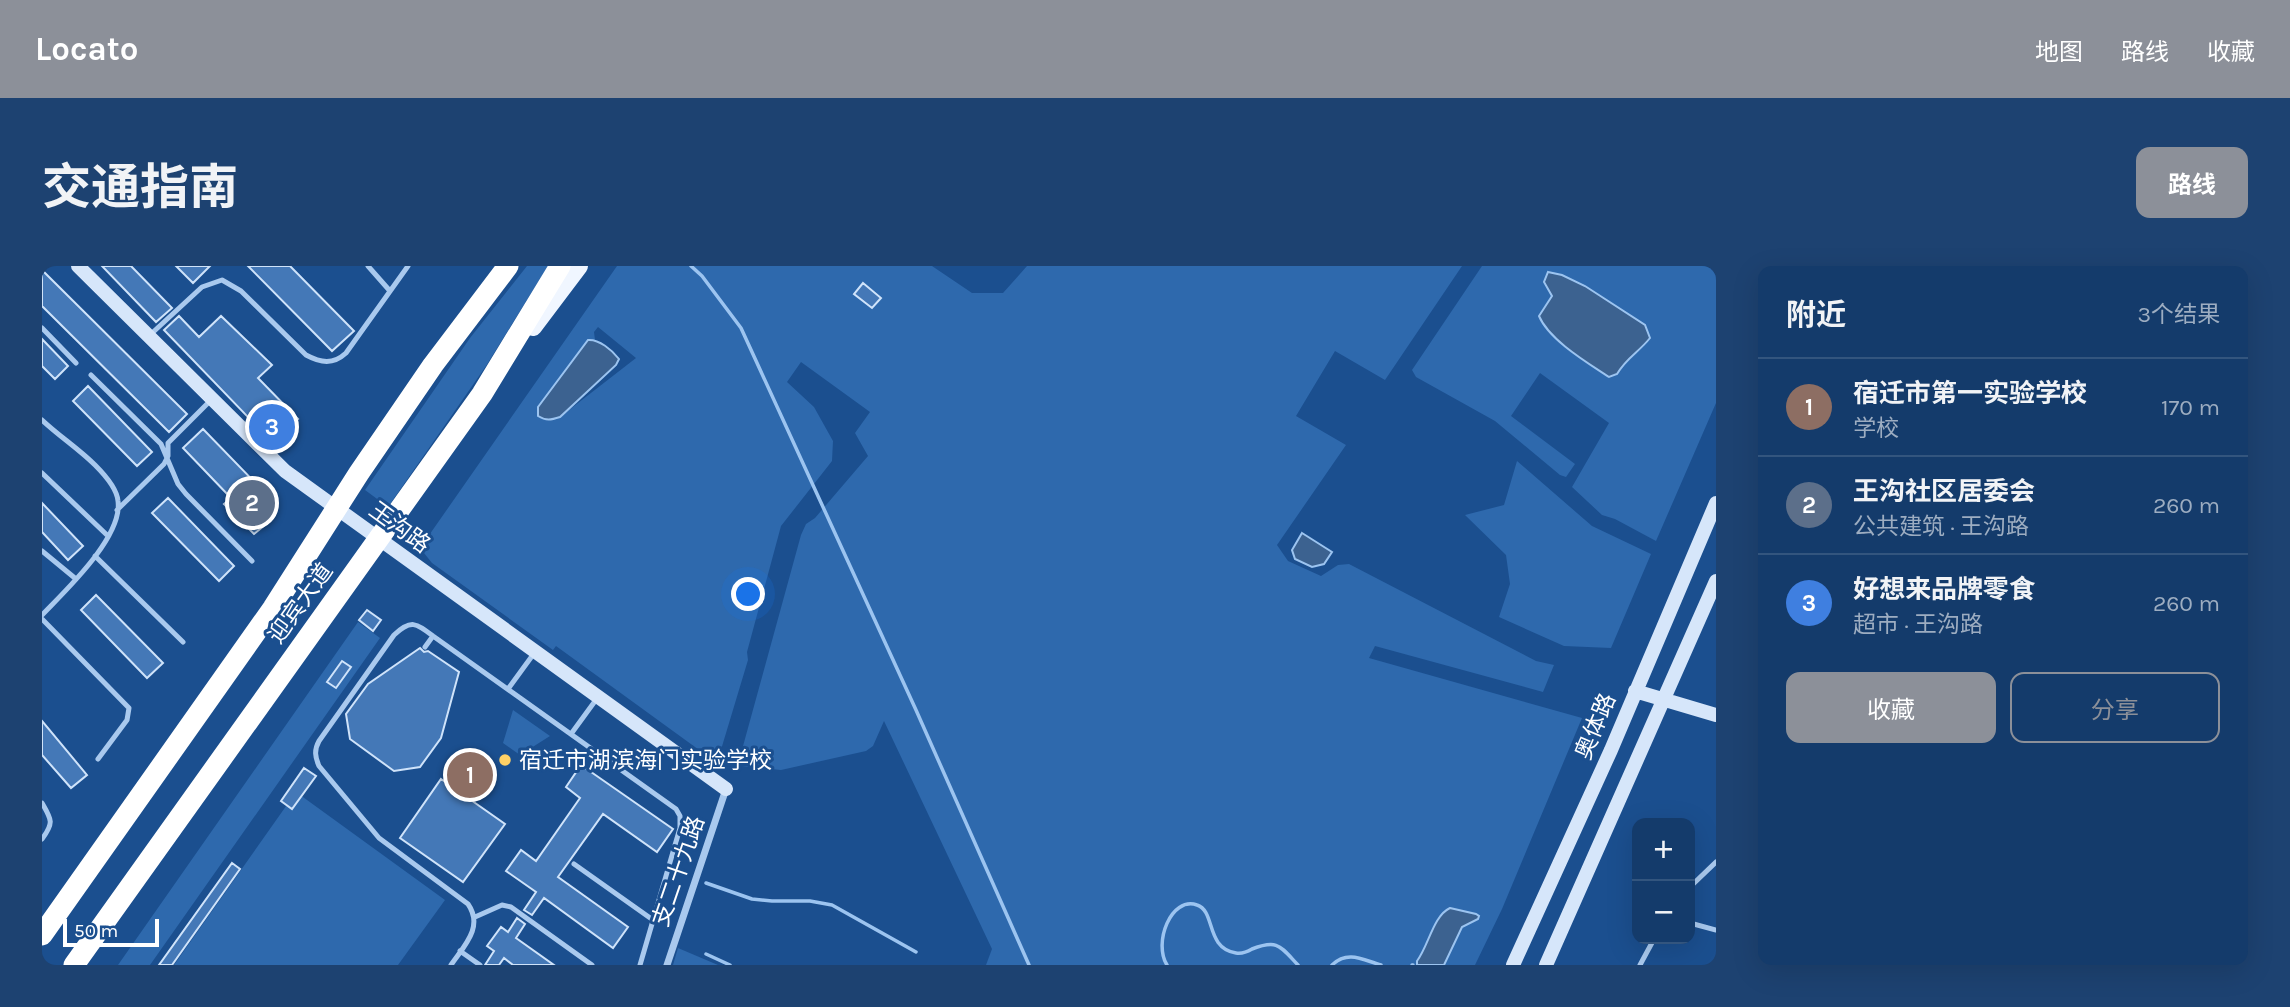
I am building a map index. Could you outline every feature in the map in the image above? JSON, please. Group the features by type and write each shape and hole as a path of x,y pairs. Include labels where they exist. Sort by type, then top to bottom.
{"highway":[{"name":"迎宾大道","path":"42,935 273,608 433,365 508,266"},
{"name":"迎宾大道","path":"74,965 482,394 560,266"}],"main road":[{"path":"433,365 495,266"},
{"path":"482,394 579,266"}],"street":[{"name":"王沟路","path":"78,266 285,471 726,789"},
{"name":"奥体路","path":"1513,965 1605,763 1716,503"},
{"path":"1546,965 1716,581"},
{"path":"1634,691 1716,715"},
{"name":"支二十九路","path":"667,965 726,789"}],"lane":[{"path":"368,266 390,292"},
{"path":"149,337 202,287 222,280 241,291 306,355 316,360 333,361 346,353 408,266"},
{"path":"42,328 76,363"},
{"path":"91,375 161,444 178,484 252,561"},
{"path":"117,510 164,464 168,456 168,443 212,399"},
{"path":"42,420 96,466 112,486 118,501 115,520 95,556 42,617 129,708 127,719 98,759"},
{"path":"42,473 108,536"},
{"path":"42,551 76,579"},
{"path":"95,556 183,642"},
{"path":"451,965 473,932 475,917 468,904 379,838 319,766 316,758 319,741 394,635 404,625 418,625 670,803 680,816 680,828 640,965"},
{"path":"425,647 433,636"},
{"path":"508,689 535,652"},
{"path":"571,734 598,697"},
{"path":"42,803 51,821 51,827 42,839"},
{"path":"1695,882 1716,862"},
{"path":"575,864 653,920"},
{"path":"475,917 502,905 510,908 592,965"},
{"path":"1695,924 1716,930"},
{"path":"1640,965 1651,944"},
{"path":"460,951 480,965"}],"shaded area":[{"path":"527,266 548,266 486,366 388,507 365,490 470,338"},
{"path":"617,266 932,266 972,293 1003,293 1027,266 1462,266 1385,380 1335,351 1296,416 1346,445 1277,545 1288,561 1321,576 1338,565 1349,564 1536,661 1554,665 1543,692 1375,646 1369,658 1582,718 1502,909 1475,965 986,965 992,949 884,721 873,746 866,751 781,770 742,766 740,757 801,535 806,524 815,518 868,456 855,433 870,412 801,362 787,382 814,407 833,441 832,461 781,526 747,652 748,660 717,763 556,646 553,650 432,563 424,553 425,541","holes":["598,327 636,358 560,417 588,340 595,340 594,332"]},
{"path":"1482,266 1716,266 1716,403 1656,541 1602,515 1572,487 1609,423 1540,373 1511,416 1575,464 1566,477 1560,475 1495,421 1416,377 1412,370"},
{"path":"1548,272 1562,275 1585,286 1645,325 1650,338 1617,374 1609,377 1591,365 1560,342 1544,325 1539,316 1552,296 1544,282"},
{"path":"588,340 601,343 613,352 619,359 616,365 560,417 549,420 538,416 538,407"},
{"path":"1517,461 1592,526 1651,554 1611,648 1564,646 1499,617 1510,584 1506,555 1465,515 1504,505"},
{"path":"1302,533 1332,552 1324,564 1312,567 1295,559 1292,550"},
{"path":"358,622 380,638 150,965 118,965"},
{"path":"513,710 550,736 520,755 503,743"},
{"path":"296,792 445,900 398,965 174,965"},
{"path":"1450,908 1476,914 1478,919 1462,927 1444,965 1417,965 1439,917"},
{"path":"678,948 718,965 673,965"}],"building":[{"path":"102,266 131,266 172,308 156,322"},
{"path":"176,266 210,266 193,283"},
{"path":"248,266 290,266 354,331 332,351"},
{"path":"42,270 187,414 169,432 42,306"},
{"path":"863,283 881,298 872,308 854,294"},
{"path":"179,316 199,337 221,316 272,365 258,378 298,419 273,443 164,330"},
{"path":"42,339 68,366 55,379 42,366"},
{"path":"88,386 152,452 137,466 73,401"},
{"path":"203,429 268,496 271,520 254,534 224,504 231,498 183,448"},
{"path":"168,498 234,566 219,581 152,513"},
{"path":"42,503 83,546 68,560 42,532"},
{"path":"96,595 163,663 147,678 81,610"},
{"path":"367,610 381,620 373,631 359,620"},
{"path":"420,648 459,672 441,738 420,767 394,771 350,739 346,714 368,684"},
{"path":"342,661 351,667 336,688 327,682"},
{"path":"42,721 87,775 71,788 42,755"},
{"path":"581,765 673,829 657,852 603,814 558,877 628,927 613,948 544,898 532,915 524,910 536,892 506,871 521,850 536,861 580,798 566,787"},
{"path":"304,768 316,776 292,809 281,801"},
{"path":"441,779 505,824 463,882 400,838"},
{"path":"232,863 240,869 172,965 159,965"},
{"path":"517,918 525,924 516,938 554,965 513,965 504,958 499,965 485,965 494,951 487,946 501,927 508,932"}],"waterway":[{"path":"691,266 702,276 741,328 1029,965"},
{"path":"706,883 752,899 810,901 832,905 916,952"},
{"path":"1167,965 1163,956 1163,934 1172,914 1179,907 1188,904 1203,909 1215,937 1226,950 1240,953 1261,946 1278,946 1298,965"},
{"path":"706,954 730,965"},
{"path":"1332,965 1338,960 1350,957 1381,965"}],"place":[{"name":"好想来品牌零食","path":"272,427"},
{"name":"王沟社区居委会","path":"252,503"},
{"name":"宿迁市湖滨海门实验学校","path":"505,760"},
{"name":"宿迁市第一实验学校","path":"470,775"}]}
